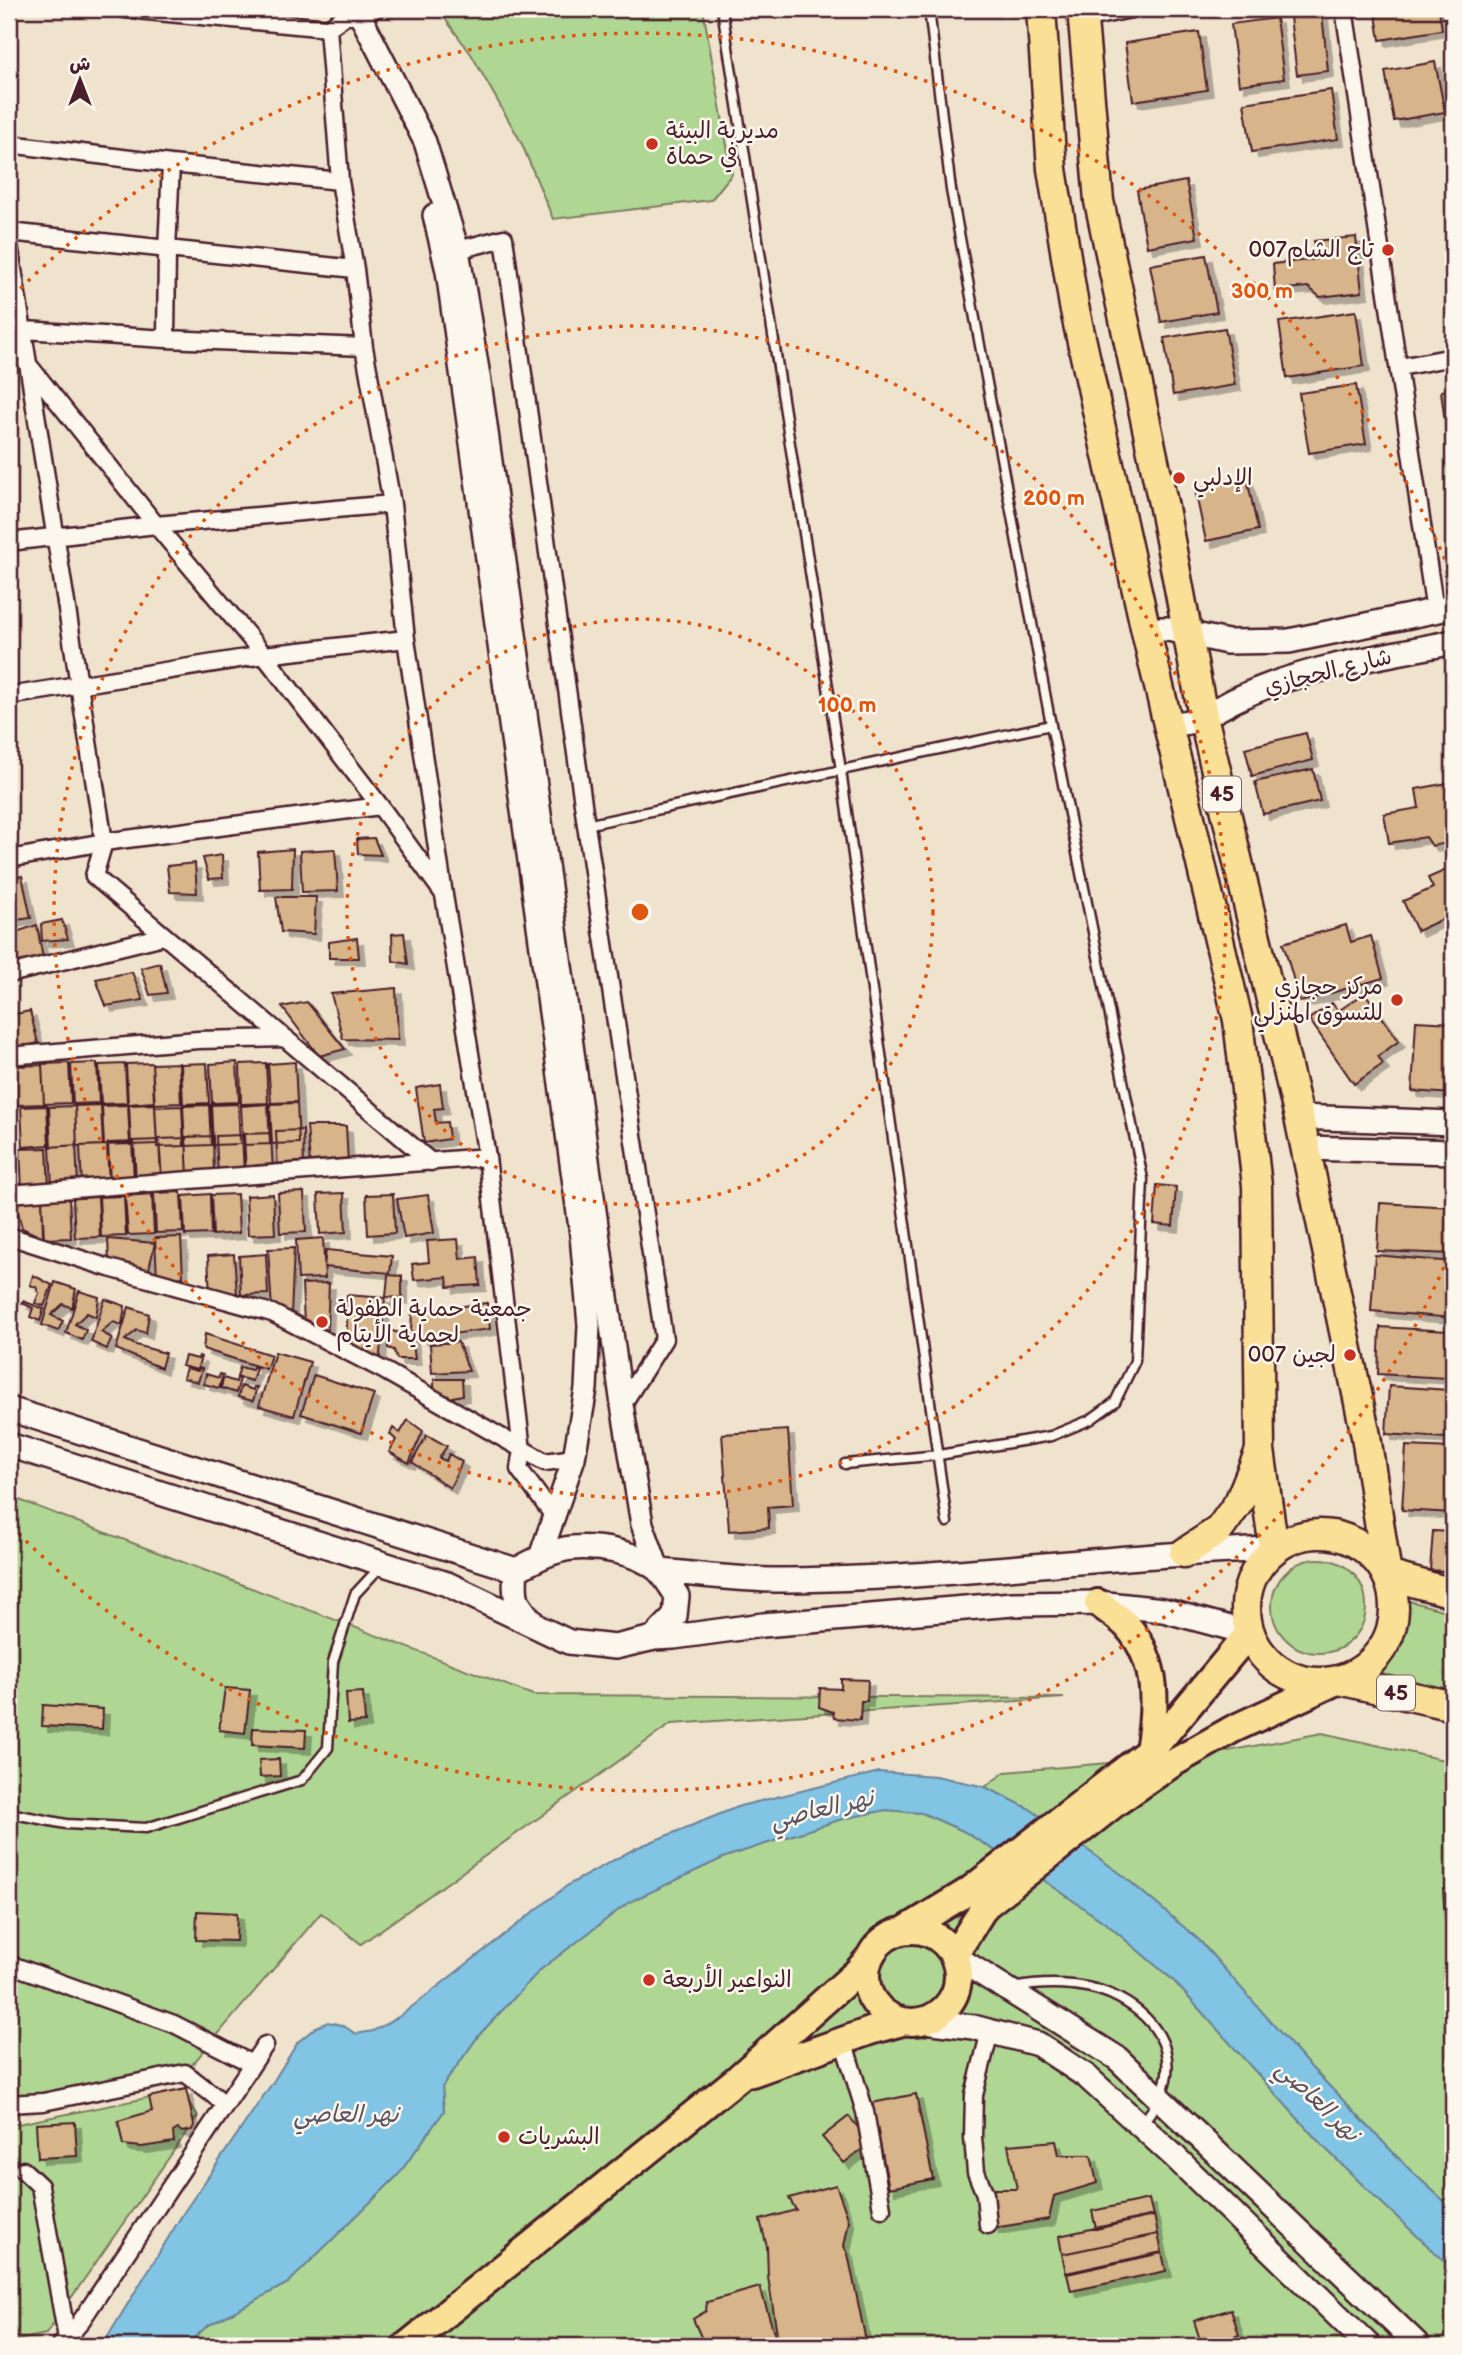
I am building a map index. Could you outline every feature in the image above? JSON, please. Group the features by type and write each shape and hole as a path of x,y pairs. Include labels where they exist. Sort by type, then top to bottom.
{"highway":[{"name":"45","path":"1041,9 1052,169 1074,306 1147,636 1238,1020 1257,1186 1260,1451 1274,1549"},
{"name":"45","path":"1083,14 1099,201 1189,634 1203,716 1299,1117 1366,1436 1387,1575"},
{"path":"1184,1553 1219,1530 1239,1502 1260,1451"},
{"path":"1327,1534 1345,1538 1362,1547 1378,1561 1387,1575 1393,1592 1395,1611 1392,1629 1373,1661 1358,1673 1322,1683 1303,1681 1286,1675 1270,1664 1249,1633 1245,1615 1251,1579 1261,1562 1274,1549 1290,1540 1327,1534"},
{"path":"1387,1575 1453,1593"},
{"name":"45","path":"1339,1680 1453,1706"}],"main road":[{"path":"1147,636 1159,629 1168,629 1227,642 1289,641 1444,609"},
{"name":"شارع الحجازي","path":"1168,723 1189,723 1265,686 1331,668 1452,646"},
{"path":"1299,1117 1453,1123"},
{"path":"1305,1148 1453,1152"},
{"path":"9,1409 516,1570 540,1557 571,1548 606,1550 640,1558 659,1571 677,1595 675,1616 654,1638"},
{"path":"9,1445 447,1584 569,1642 615,1647 654,1638 763,1625 1013,1604 1098,1603 1163,1610 1249,1633 1149,1751 1100,1802 977,1899 884,1940 857,1972 737,2079 406,2346"},
{"path":"659,1571 769,1580 1274,1549"},
{"path":"516,1570 514,1593 518,1607 536,1626"},
{"path":"1098,1603 1126,1625 1145,1651 1154,1684 1154,1718 1149,1751"},
{"path":"1100,1802 1233,1728 1339,1680"},
{"path":"737,2079 843,2040 914,2022 945,2010 953,2000 959,1978 954,1955 977,1899"},
{"path":"905,1930 917,1930 939,1938 954,1955 1116,2058 1419,2346"},
{"path":"869,1958 866,1981 873,2002 881,2011 914,2022 990,2031 1038,2044 1086,2077 1369,2346"}],"street":[{"path":"125,9 328,28 353,13"},
{"path":"1083,14 1131,9"},
{"path":"1344,9 1400,367 1444,609"},
{"path":"353,13 425,142 458,250 488,437 622,1405 642,1524 659,1571"},
{"path":"353,13 405,131 435,218 447,271 581,1235 589,1325 586,1389 574,1458 540,1557"},
{"path":"328,28 341,181 364,347 391,504 406,639 444,895 487,1157 522,1451 519,1469 553,1515"},
{"path":"9,144 341,181"},
{"path":"166,339 171,164"},
{"path":"9,232 355,269"},
{"path":"458,250 504,238 586,825 664,1339 622,1405"},
{"path":"9,244 15,329 27,363 104,842 94,876 431,1162"},
{"path":"15,329 166,339 364,347"},
{"path":"1400,367 1453,357"},
{"path":"27,363 264,655 380,806 444,895"},
{"path":"9,542 156,525 391,504"},
{"path":"9,696 264,655 406,639"},
{"path":"9,859 104,842 380,806"},
{"path":"9,974 164,936"},
{"path":"9,1056 198,1040 286,1038"},
{"path":"9,1194 487,1157"},
{"path":"9,1236 109,1268 272,1313 385,1371 522,1451 545,1462 574,1458"},
{"path":"9,1964 174,2024 252,2064"},
{"path":"988,2225 985,2194 976,2172 973,2138 974,2095 990,2031"},
{"path":"843,2040 865,2112 882,2209"},
{"path":"64,2342 79,2324 265,2045"},
{"path":"9,2104 43,2102 185,2073 225,2104"},
{"path":"23,2170 40,2186 64,2342"}],"lane":[{"path":"353,13 384,9"},
{"path":"722,9 841,769 947,1522"},
{"path":"845,1464 939,1455 1051,1436 1090,1420 1115,1402 1135,1361 1143,1179 1051,725 951,190 929,9"},
{"path":"586,825 1051,725"},
{"path":"9,1813 66,1825 146,1828 302,1780 328,1748 333,1662 355,1594 383,1564"},
{"path":"1009,1988 1030,1984 1077,1986 1109,1994 1143,2014 1162,2036 1168,2058 1160,2099 1140,2126"}],"green space":[{"path":"438,9 703,9 732,174 711,200 553,219 521,142 471,54"},
{"path":"9,1496 533,1695 1064,1698 671,1724 361,1944 321,1913 185,2073 9,2101"},
{"path":"1319,1559 1337,1563 1352,1573 1362,1588 1366,1606 1362,1624 1352,1639 1337,1649 1319,1653 1301,1649 1286,1639 1276,1624 1272,1606 1276,1588 1286,1573 1301,1563"},
{"path":"1402,1599 1453,1613 1453,1691 1368,1672 1396,1631"},
{"path":"1322,1733 1453,1762 1453,2209 1412,2172 1306,2062 1199,1940 1121,1874 1030,1809 985,1787 1005,1772 1212,1754"},
{"path":"886,1810 922,1813 963,1831 1048,1883 1108,1925 1173,1980 1320,2143 1453,2269 1453,2346 185,2346 207,2326 288,2283 398,2175 444,2111 442,2087 479,2035 540,1970 629,1902 725,1857 842,1819"},
{"path":"181,2091 198,2116 46,2334 9,2342 9,2123 18,2124"}],"water":[{"name":"نهر العاصي","path":"879,1772 936,1776 985,1787 1030,1809 1121,1874 1199,1940 1306,2062 1412,2172 1453,2209 1453,2269 1320,2143 1173,1980 1108,1925 1048,1883 963,1831 922,1813 886,1810 842,1819 725,1857 629,1902 540,1970 479,2035 442,2087 444,2111 398,2175 288,2283 207,2326 185,2346 102,2346 184,2212 298,2042 316,2027 328,2022 342,2025 356,2034 373,2031 400,2016 568,1885 636,1848 740,1806"}],"building":[{"path":"1375,9 1439,9 1442,30 1380,40"},
{"path":"1322,13 1328,71 1297,75 1290,17"},
{"path":"1276,18 1284,79 1239,85 1231,24"},
{"path":"1199,32 1207,90 1133,101 1125,43"},
{"path":"1435,62 1445,112 1394,121 1385,71"},
{"path":"1331,90 1338,139 1252,152 1244,103"},
{"path":"1186,181 1197,238 1147,247 1137,190"},
{"path":"1356,237 1362,292 1320,297 1308,287 1275,290 1273,264 1316,259 1314,241"},
{"path":"1206,255 1217,312 1161,322 1150,265"},
{"path":"1356,311 1364,366 1287,378 1279,322"},
{"path":"1225,328 1235,385 1173,395 1164,338"},
{"path":"1356,385 1366,444 1309,453 1299,393"},
{"path":"1453,389 1453,452 1449,453 1441,391"},
{"path":"1247,478 1258,530 1206,541 1195,490"},
{"path":"1306,733 1313,760 1252,776 1245,748"},
{"path":"1313,769 1320,801 1263,814 1255,782"},
{"path":"1453,782 1453,842 1432,846 1426,837 1389,843 1384,814 1419,808 1416,789"},
{"path":"374,838 381,855 358,854 357,839"},
{"path":"293,849 292,889 260,890 258,852"},
{"path":"335,849 338,891 302,892 300,851"},
{"path":"222,855 223,878 209,879 203,858"},
{"path":"195,863 197,893 170,892 167,866"},
{"path":"1453,867 1453,921 1445,918 1417,931 1403,901 1433,888 1428,878"},
{"path":"22,876 31,918 9,921 9,879"},
{"path":"276,897 316,897 314,934 281,932"},
{"path":"62,920 68,939 42,941 41,924"},
{"path":"37,925 43,959 12,966 13,933"},
{"path":"1346,925 1351,942 1371,936 1383,978 1300,1002 1283,943"},
{"path":"404,933 408,964 393,961 392,934"},
{"path":"357,938 359,958 329,958 329,942"},
{"path":"160,963 167,993 150,995 141,968"},
{"path":"132,972 143,1000 106,1006 96,979"},
{"path":"396,988 398,1040 343,1039 331,994"},
{"path":"1365,993 1399,1041 1378,1056 1383,1064 1354,1084 1309,1019 1332,1003 1338,1011"},
{"path":"307,1002 345,1049 319,1056 282,1007"},
{"path":"30,1011 38,1043 18,1048 10,1015"},
{"path":"1416,1021 1453,1023 1453,1094 1412,1091"},
{"path":"237,1062 239,1102 212,1103 210,1064"},
{"path":"295,1062 297,1102 271,1103 268,1064"},
{"path":"69,1063 71,1103 44,1104 42,1064"},
{"path":"97,1063 99,1103 73,1104 71,1064"},
{"path":"152,1063 154,1102 128,1104 126,1064"},
{"path":"179,1063 181,1103 155,1104 152,1064"},
{"path":"207,1063 209,1103 183,1104 181,1064"},
{"path":"266,1063 268,1103 241,1104 240,1064"},
{"path":"125,1064 127,1103 101,1104 99,1065"},
{"path":"42,1065 44,1104 17,1105 15,1066"},
{"path":"440,1084 443,1108 434,1109 436,1123 447,1122 449,1139 424,1143 416,1088"},
{"path":"297,1103 299,1143 272,1144 270,1104"},
{"path":"155,1104 157,1144 130,1145 128,1105"},
{"path":"238,1104 240,1144 213,1145 211,1105"},
{"path":"268,1104 270,1144 243,1145 241,1106"},
{"path":"101,1105 103,1145 77,1146 75,1106"},
{"path":"129,1105 131,1144 104,1145 102,1106"},
{"path":"209,1105 211,1145 185,1146 183,1106"},
{"path":"47,1106 49,1145 23,1147 21,1107"},
{"path":"75,1106 77,1145 51,1147 49,1107"},
{"path":"182,1106 184,1146 157,1147 155,1107"},
{"path":"307,1126 346,1126 348,1163 310,1165"},
{"path":"303,1130 304,1170 278,1171 276,1131"},
{"path":"271,1133 273,1173 246,1174 244,1134"},
{"path":"242,1135 244,1174 218,1176 216,1136"},
{"path":"213,1136 214,1175 188,1176 186,1137"},
{"path":"186,1138 188,1177 162,1179 159,1139"},
{"path":"159,1140 161,1179 134,1181 132,1141"},
{"path":"134,1142 136,1182 110,1183 108,1143"},
{"path":"76,1145 78,1185 52,1186 50,1147"},
{"path":"107,1145 109,1185 82,1186 80,1146"},
{"path":"47,1148 49,1188 22,1189 20,1149"},
{"path":"1157,1185 1176,1187 1173,1226 1154,1224"},
{"path":"181,1192 183,1232 156,1233 154,1193"},
{"path":"304,1192 306,1232 280,1233 278,1193"},
{"path":"344,1193 346,1232 320,1234 318,1194"},
{"path":"152,1194 154,1234 128,1235 125,1196"},
{"path":"210,1194 211,1234 185,1235 183,1196"},
{"path":"237,1194 239,1233 213,1235 211,1195"},
{"path":"273,1194 275,1234 248,1235 246,1196"},
{"path":"393,1194 395,1233 368,1235 366,1195"},
{"path":"428,1195 434,1233 404,1238 397,1199"},
{"path":"124,1196 126,1236 100,1237 98,1197"},
{"path":"99,1197 101,1237 75,1238 73,1198"},
{"path":"69,1198 71,1238 44,1239 42,1199"},
{"path":"42,1199 43,1238 22,1228 15,1200"},
{"path":"1380,1203 1453,1207 1453,1254 1377,1251"},
{"path":"181,1237 183,1277 157,1278 155,1238"},
{"path":"323,1238 325,1278 298,1279 296,1240"},
{"path":"108,1239 155,1243 148,1273 109,1264"},
{"path":"458,1239 460,1259 478,1257 480,1285 448,1287 447,1277 414,1280 412,1264 429,1262 427,1241"},
{"path":"294,1248 291,1315 272,1309 268,1249"},
{"path":"326,1250 392,1256 390,1273 324,1267"},
{"path":"234,1254 237,1294 210,1295 208,1256"},
{"path":"266,1254 268,1294 241,1295 239,1256"},
{"path":"1375,1255 1453,1262 1453,1318 1371,1311"},
{"path":"33,1275 52,1285 44,1306 35,1303 39,1293 36,1287 30,1285"},
{"path":"388,1275 402,1276 402,1298 386,1297"},
{"path":"55,1282 76,1289 72,1308 63,1304 51,1315 63,1321 58,1331 42,1325"},
{"path":"329,1283 327,1336 304,1323 302,1284"},
{"path":"79,1291 99,1297 96,1317 87,1313 75,1324 86,1330 82,1340 66,1333"},
{"path":"347,1295 385,1298 379,1365 347,1348"},
{"path":"105,1299 125,1306 122,1325 113,1322 101,1332 112,1338 107,1349 91,1342"},
{"path":"23,1301 44,1309 40,1321 30,1317 33,1308 22,1303"},
{"path":"487,1303 490,1329 422,1338 411,1331 412,1313"},
{"path":"129,1307 149,1314 146,1333 137,1330 125,1340 165,1353 161,1368 116,1349"},
{"path":"1380,1327 1448,1331 1446,1378 1378,1374"},
{"path":"388,1330 412,1336 415,1359 397,1359 394,1350 388,1348"},
{"path":"205,1334 271,1355 266,1369 203,1349"},
{"path":"458,1342 469,1371 432,1373 430,1344"},
{"path":"275,1352 310,1362 294,1416 259,1406"},
{"path":"185,1356 198,1359 201,1357 197,1370 182,1366"},
{"path":"240,1367 252,1370 253,1367 256,1368 252,1381 237,1377"},
{"path":"186,1368 198,1371 199,1368 202,1369 198,1382 183,1378"},
{"path":"206,1374 219,1378 220,1374 223,1375 219,1388 204,1384"},
{"path":"314,1375 374,1394 361,1433 301,1414"},
{"path":"223,1378 236,1382 237,1378 240,1379 236,1393 221,1388"},
{"path":"434,1379 462,1379 463,1395 453,1397 447,1403 434,1398"},
{"path":"241,1386 253,1390 257,1387 253,1401 238,1397"},
{"path":"1389,1386 1449,1390 1446,1438 1386,1434"},
{"path":"408,1420 423,1431 409,1463 389,1452 396,1440 390,1434 393,1428 400,1433"},
{"path":"788,1430 793,1505 768,1507 769,1528 729,1531 722,1434"},
{"path":"427,1435 447,1446 439,1458 446,1461 449,1454 462,1462 450,1488 412,1462"},
{"path":"1406,1446 1453,1448 1453,1513 1402,1510"},
{"path":"1433,1531 1453,1532 1453,1572 1430,1570"},
{"path":"841,1679 868,1680 867,1701 861,1701 860,1720 834,1718 833,1712 819,1707 820,1688 841,1689"},
{"path":"225,1688 250,1690 245,1733 219,1730"},
{"path":"363,1692 365,1722 348,1723 346,1693"},
{"path":"43,1705 103,1709 102,1729 42,1726"},
{"path":"253,1728 306,1730 305,1748 252,1745"},
{"path":"279,1759 280,1776 260,1777 259,1760"},
{"path":"1443,1889 1453,1889 1453,1936 1445,1920"},
{"path":"197,1911 237,1913 236,1941 196,1940"},
{"path":"186,2089 194,2125 192,2130 182,2132 178,2129 173,2132 174,2142 142,2147 123,2145 118,2121 152,2111 149,2097"},
{"path":"916,2094 933,2179 889,2188 872,2103"},
{"path":"849,2116 870,2143 844,2163 822,2137"},
{"path":"75,2122 77,2156 38,2158 36,2124"},
{"path":"1056,2141 1059,2155 1091,2155 1097,2183 1054,2196 1049,2219 993,2228 987,2189 1017,2189 1008,2145"},
{"path":"836,2185 849,2221 844,2246 848,2254 867,2346 779,2346 768,2277 767,2247 760,2220 796,2210 789,2198"},
{"path":"1149,2199 1153,2216 1096,2229 1092,2211"},
{"path":"1154,2215 1158,2234 1062,2254 1059,2236"},
{"path":"1158,2234 1162,2252 1066,2273 1062,2254"},
{"path":"1162,2253 1166,2271 1071,2291 1067,2274"},
{"path":"760,2287 778,2346 705,2346 693,2319 706,2311 707,2302"},
{"path":"1231,2309 1239,2335 1202,2346 1194,2321"},
{"path":"1185,2342 1186,2346 1165,2346"}],"place":[{"name":"مديرية البيئة في حماة","path":"652,144"},
{"name":"تاج الشام007","path":"1388,250"},
{"name":"الإدلبي","path":"1179,478"},
{"name":"مركز حجازي للتسوق المنزلي","path":"1397,1000"},
{"name":"جمعية حماية الطفولة لحماية الأيتام","path":"322,1322"},
{"name":"لجين 007","path":"1350,1355"},
{"name":"النواعير الأربعة","path":"649,1980"},
{"name":"البشريات","path":"504,2137"}]}
